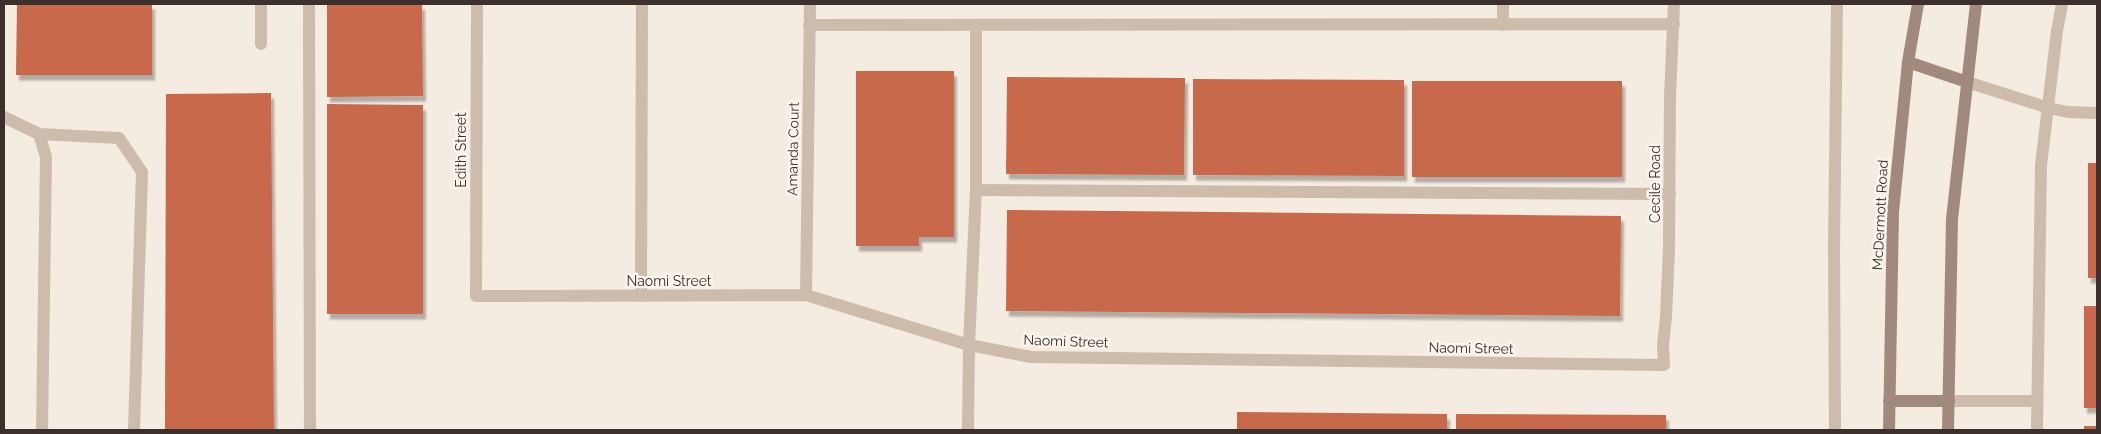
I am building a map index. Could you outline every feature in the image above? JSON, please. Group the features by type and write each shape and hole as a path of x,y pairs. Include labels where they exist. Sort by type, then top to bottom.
{"main road":[{"name":"McDermott Road","path":"1889,430 1893,212 1908,62 1918,4"},
{"path":"1948,430 1952,219 1976,4"},
{"path":"1908,62 1966,82"},
{"path":"1889,401 1948,401"}],"street":[{"path":"261,4 261,44"},
{"path":"309,4 310,430"},
{"name":"Edith Street","path":"476,296 477,4"},
{"path":"641,296 642,4"},
{"name":"Amanda Court","path":"806,295 810,4"},
{"path":"1503,4 1503,25"},
{"name":"Cecile Road","path":"1664,365 1662,345 1666,317 1670,194 1670,96 1674,4"},
{"path":"1835,430 1834,247 1837,4"},
{"path":"2037,430 2041,165 2062,4"},
{"path":"809,25 1674,24"},
{"path":"968,430 969,345 976,190 976,25"},
{"path":"1966,82 2049,108 2068,112 2097,113"},
{"path":"4,117 39,134 119,138 142,172 134,430"},
{"path":"39,134 46,157 42,430"},
{"path":"976,190 1670,194"},
{"name":"Naomi Street","path":"476,296 806,295 969,345 1031,357 1664,365"},
{"path":"1948,401 2037,401"}],"building":[{"path":"17,4 152,4 152,75 16,75"},
{"path":"327,4 422,4 423,96 327,97"},
{"path":"856,71 954,71 954,237 919,237 919,246 856,246"},
{"path":"1007,77 1185,78 1184,175 1006,174"},
{"path":"1193,79 1404,80 1404,176 1193,175"},
{"path":"1412,81 1622,81 1622,177 1412,177"},
{"path":"271,93 274,430 165,430 166,94"},
{"path":"327,104 423,105 423,314 327,314"},
{"path":"2088,163 2097,163 2097,278 2088,278"},
{"path":"1007,210 1621,216 1620,316 1006,311"},
{"path":"2084,306 2097,306 2097,408 2084,408"},
{"path":"1237,412 1447,414 1447,430 1237,430"},
{"path":"1456,414 1666,415 1666,430 1456,430"},
{"path":"2084,426 2097,426 2097,430 2084,430"}]}
